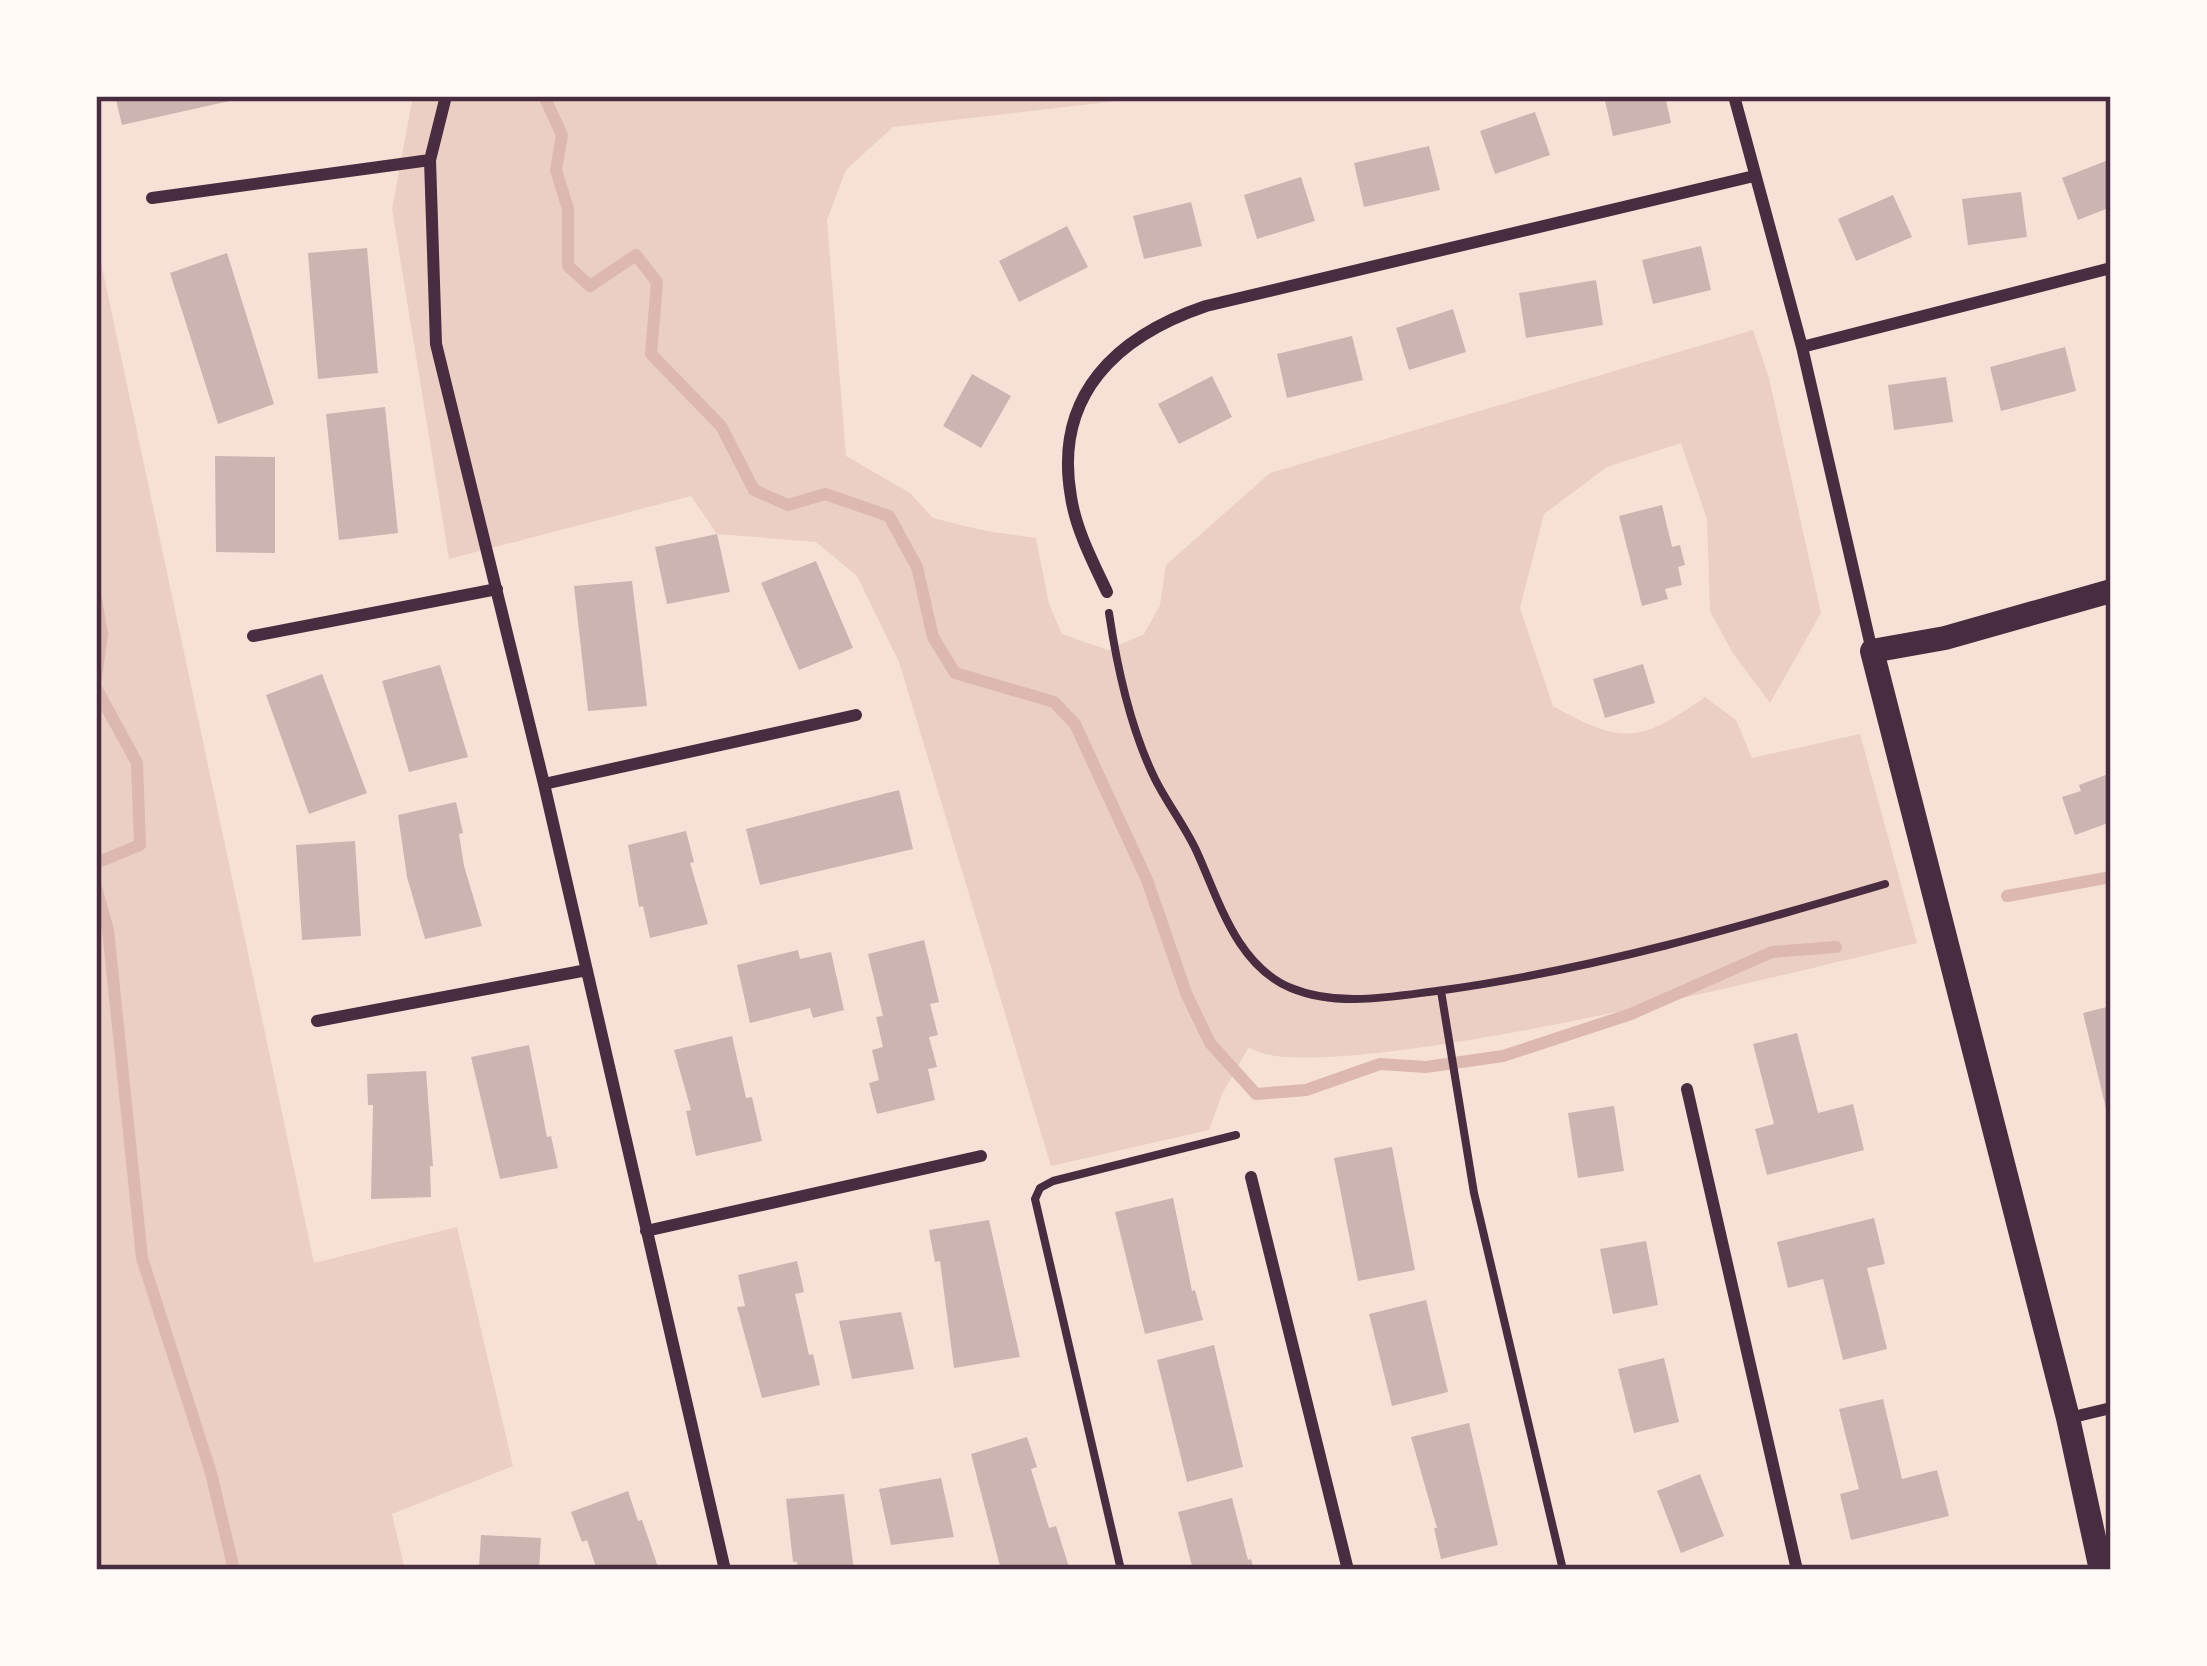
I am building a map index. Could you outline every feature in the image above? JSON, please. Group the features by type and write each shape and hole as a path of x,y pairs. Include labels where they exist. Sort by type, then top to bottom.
{"main road":[{"path":"2102,1570 2068,1418 1872,651 1946,638 2111,591"}],"street":[{"path":"446,96 430,160 436,344 544,784 725,1570"},
{"path":"1734,96 1802,347 1872,651"},
{"path":"152,198 430,160"},
{"path":"1107,592 1070,496 1072,429 1096,373 1142,332 1205,306 1754,176"},
{"path":"1802,347 2111,268"},
{"path":"253,636 496,589"},
{"path":"544,784 856,715"},
{"path":"317,1021 587,970"},
{"path":"1687,1089 1797,1570"},
{"path":"646,1231 981,1156"},
{"path":"1251,1178 1348,1570"},
{"path":"2068,1418 2111,1408"}],"path":[{"path":"1107,592 1119,659 1154,777 1194,845 1250,962 1290,988 1358,999 1580,968 1714,935 1885,884"},
{"path":"1441,990 1474,1193 1563,1570"},
{"path":"1120,1570 1035,1199 1040,1188 1053,1181 1236,1135"}],"shaded area":[{"path":"413,96 1161,96 893,127 846,170 827,220 846,456 910,493 933,518 1036,538 1049,604 1062,634 1108,650 1144,634 1160,605 1166,565 1270,473 1753,330 1769,378 1821,613 1770,703 1732,652 1710,611 1707,519 1681,443 1607,467 1544,514 1520,608 1553,706 1597,728 1630,733 1647,730 1705,697 1736,720 1752,758 1860,734 1917,943 1679,999 1462,1041 1366,1054 1292,1057 1249,1047 1222,1094 1209,1130 1051,1166 899,662 857,576 816,542 717,534 691,496 449,559 392,209"},
{"path":"96,239 314,1263 457,1227 513,1466 392,1514 405,1570 98,1570"}],"building":[{"path":"115,96 243,96 243,98 122,125"},
{"path":"1604,96 1665,96 1671,123 1613,136"},
{"path":"1535,112 1550,155 1495,174 1480,131"},
{"path":"1429,146 1440,190 1364,207 1354,163"},
{"path":"2111,159 2111,207 2078,220 2062,178"},
{"path":"1301,177 1315,221 1257,239 1244,195"},
{"path":"2021,192 2027,237 1968,245 1962,199"},
{"path":"1893,195 1912,237 1856,261 1838,219"},
{"path":"1191,202 1202,246 1144,259 1133,216"},
{"path":"1067,226 1088,267 1019,302 999,261"},
{"path":"1701,246 1711,290 1653,304 1642,260"},
{"path":"367,248 378,373 318,379 308,253"},
{"path":"227,253 274,404 218,424 170,273"},
{"path":"1596,280 1603,325 1526,338 1519,293"},
{"path":"1453,309 1466,352 1409,370 1396,328"},
{"path":"1352,336 1363,380 1287,398 1277,354"},
{"path":"2065,347 2076,391 2001,411 1990,367"},
{"path":"972,374 1011,396 981,448 943,426"},
{"path":"1212,376 1232,417 1179,444 1158,404"},
{"path":"1946,377 1953,422 1894,430 1888,385"},
{"path":"385,407 398,533 339,540 326,414"},
{"path":"215,456 275,457 275,553 216,552"},
{"path":"1662,505 1672,547 1680,545 1685,565 1678,567 1682,585 1665,589 1668,599 1642,606 1619,516"},
{"path":"717,534 730,592 667,604 655,547"},
{"path":"816,561 853,648 799,670 761,583"},
{"path":"632,581 647,706 588,711 574,586"},
{"path":"1643,664 1655,703 1605,718 1593,679"},
{"path":"440,665 468,757 409,772 382,681"},
{"path":"322,674 367,793 309,814 266,695"},
{"path":"2111,773 2111,822 2075,835 2062,797"},
{"path":"899,790 913,849 760,885 746,829"},
{"path":"456,802 464,866 482,926 425,939 407,877 398,815"},
{"path":"686,831 708,924 650,938 628,845"},
{"path":"355,841 361,936 302,940 296,845"},
{"path":"924,940 939,1002 930,1004 938,1035 929,1037 937,1067 928,1069 935,1100 877,1114 869,1083 879,1080 872,1050 883,1047 876,1017 883,1016 868,954"},
{"path":"798,950 800,959 831,952 844,1010 813,1018 810,1008 750,1023 737,965"},
{"path":"2111,1006 2111,1121 2109,1121 2083,1013"},
{"path":"1797,1033 1818,1113 1853,1104 1864,1150 1767,1175 1755,1129 1774,1124 1753,1044"},
{"path":"732,1036 762,1141 696,1156 686,1111 691,1110 674,1050"},
{"path":"529,1045 558,1168 500,1179 471,1057"},
{"path":"426,1071 431,1197 371,1199 373,1105 368,1105 367,1074"},
{"path":"1614,1106 1624,1171 1578,1178 1568,1113"},
{"path":"1392,1147 1415,1270 1358,1281 1334,1158"},
{"path":"1173,1198 1192,1291 1203,1320 1145,1334 1115,1212"},
{"path":"1874,1218 1885,1264 1867,1268 1887,1349 1843,1360 1823,1279 1788,1288 1777,1242"},
{"path":"989,1220 1020,1357 954,1368 940,1261 935,1262 929,1230"},
{"path":"1646,1241 1658,1305 1613,1314 1600,1249"},
{"path":"797,1261 804,1292 795,1294 820,1385 762,1398 737,1307 745,1306 738,1275"},
{"path":"1426,1300 1448,1392 1392,1406 1369,1314"},
{"path":"901,1312 914,1369 852,1379 839,1321"},
{"path":"1214,1345 1243,1467 1187,1482 1157,1360"},
{"path":"1664,1358 1679,1422 1634,1433 1618,1369"},
{"path":"1883,1399 1902,1479 1937,1470 1949,1516 1851,1540 1840,1494 1859,1489 1839,1409"},
{"path":"1469,1423 1498,1545 1441,1559 1411,1437"},
{"path":"1027,1437 1037,1467 1031,1469 1049,1528 1056,1526 1070,1570 1001,1570 971,1454"},
{"path":"1700,1474 1724,1536 1681,1553 1657,1491"},
{"path":"941,1478 954,1537 891,1545 879,1489"},
{"path":"628,1491 659,1570 597,1570 571,1512"},
{"path":"844,1494 854,1570 798,1570 786,1499"},
{"path":"1232,1498 1254,1570 1193,1570 1178,1512"},
{"path":"481,1535 541,1538 539,1570 479,1567"}],"waterway":[{"path":"544,96 562,135 556,170 568,209 568,266 590,286 636,255 657,282 651,354 721,426 754,490 788,505 825,494 889,516 917,567 933,637 955,673 1054,702 1075,724 1147,880 1186,993 1210,1043 1256,1094 1306,1090 1380,1064 1426,1067 1503,1056 1631,1014 1772,952 1836,947"},
{"path":"96,599 102,634 96,679"},
{"path":"96,688 137,763 140,845 96,863"},
{"path":"2007,896 2111,877"},
{"path":"96,887 108,930 142,1258 211,1473 234,1570"}]}
